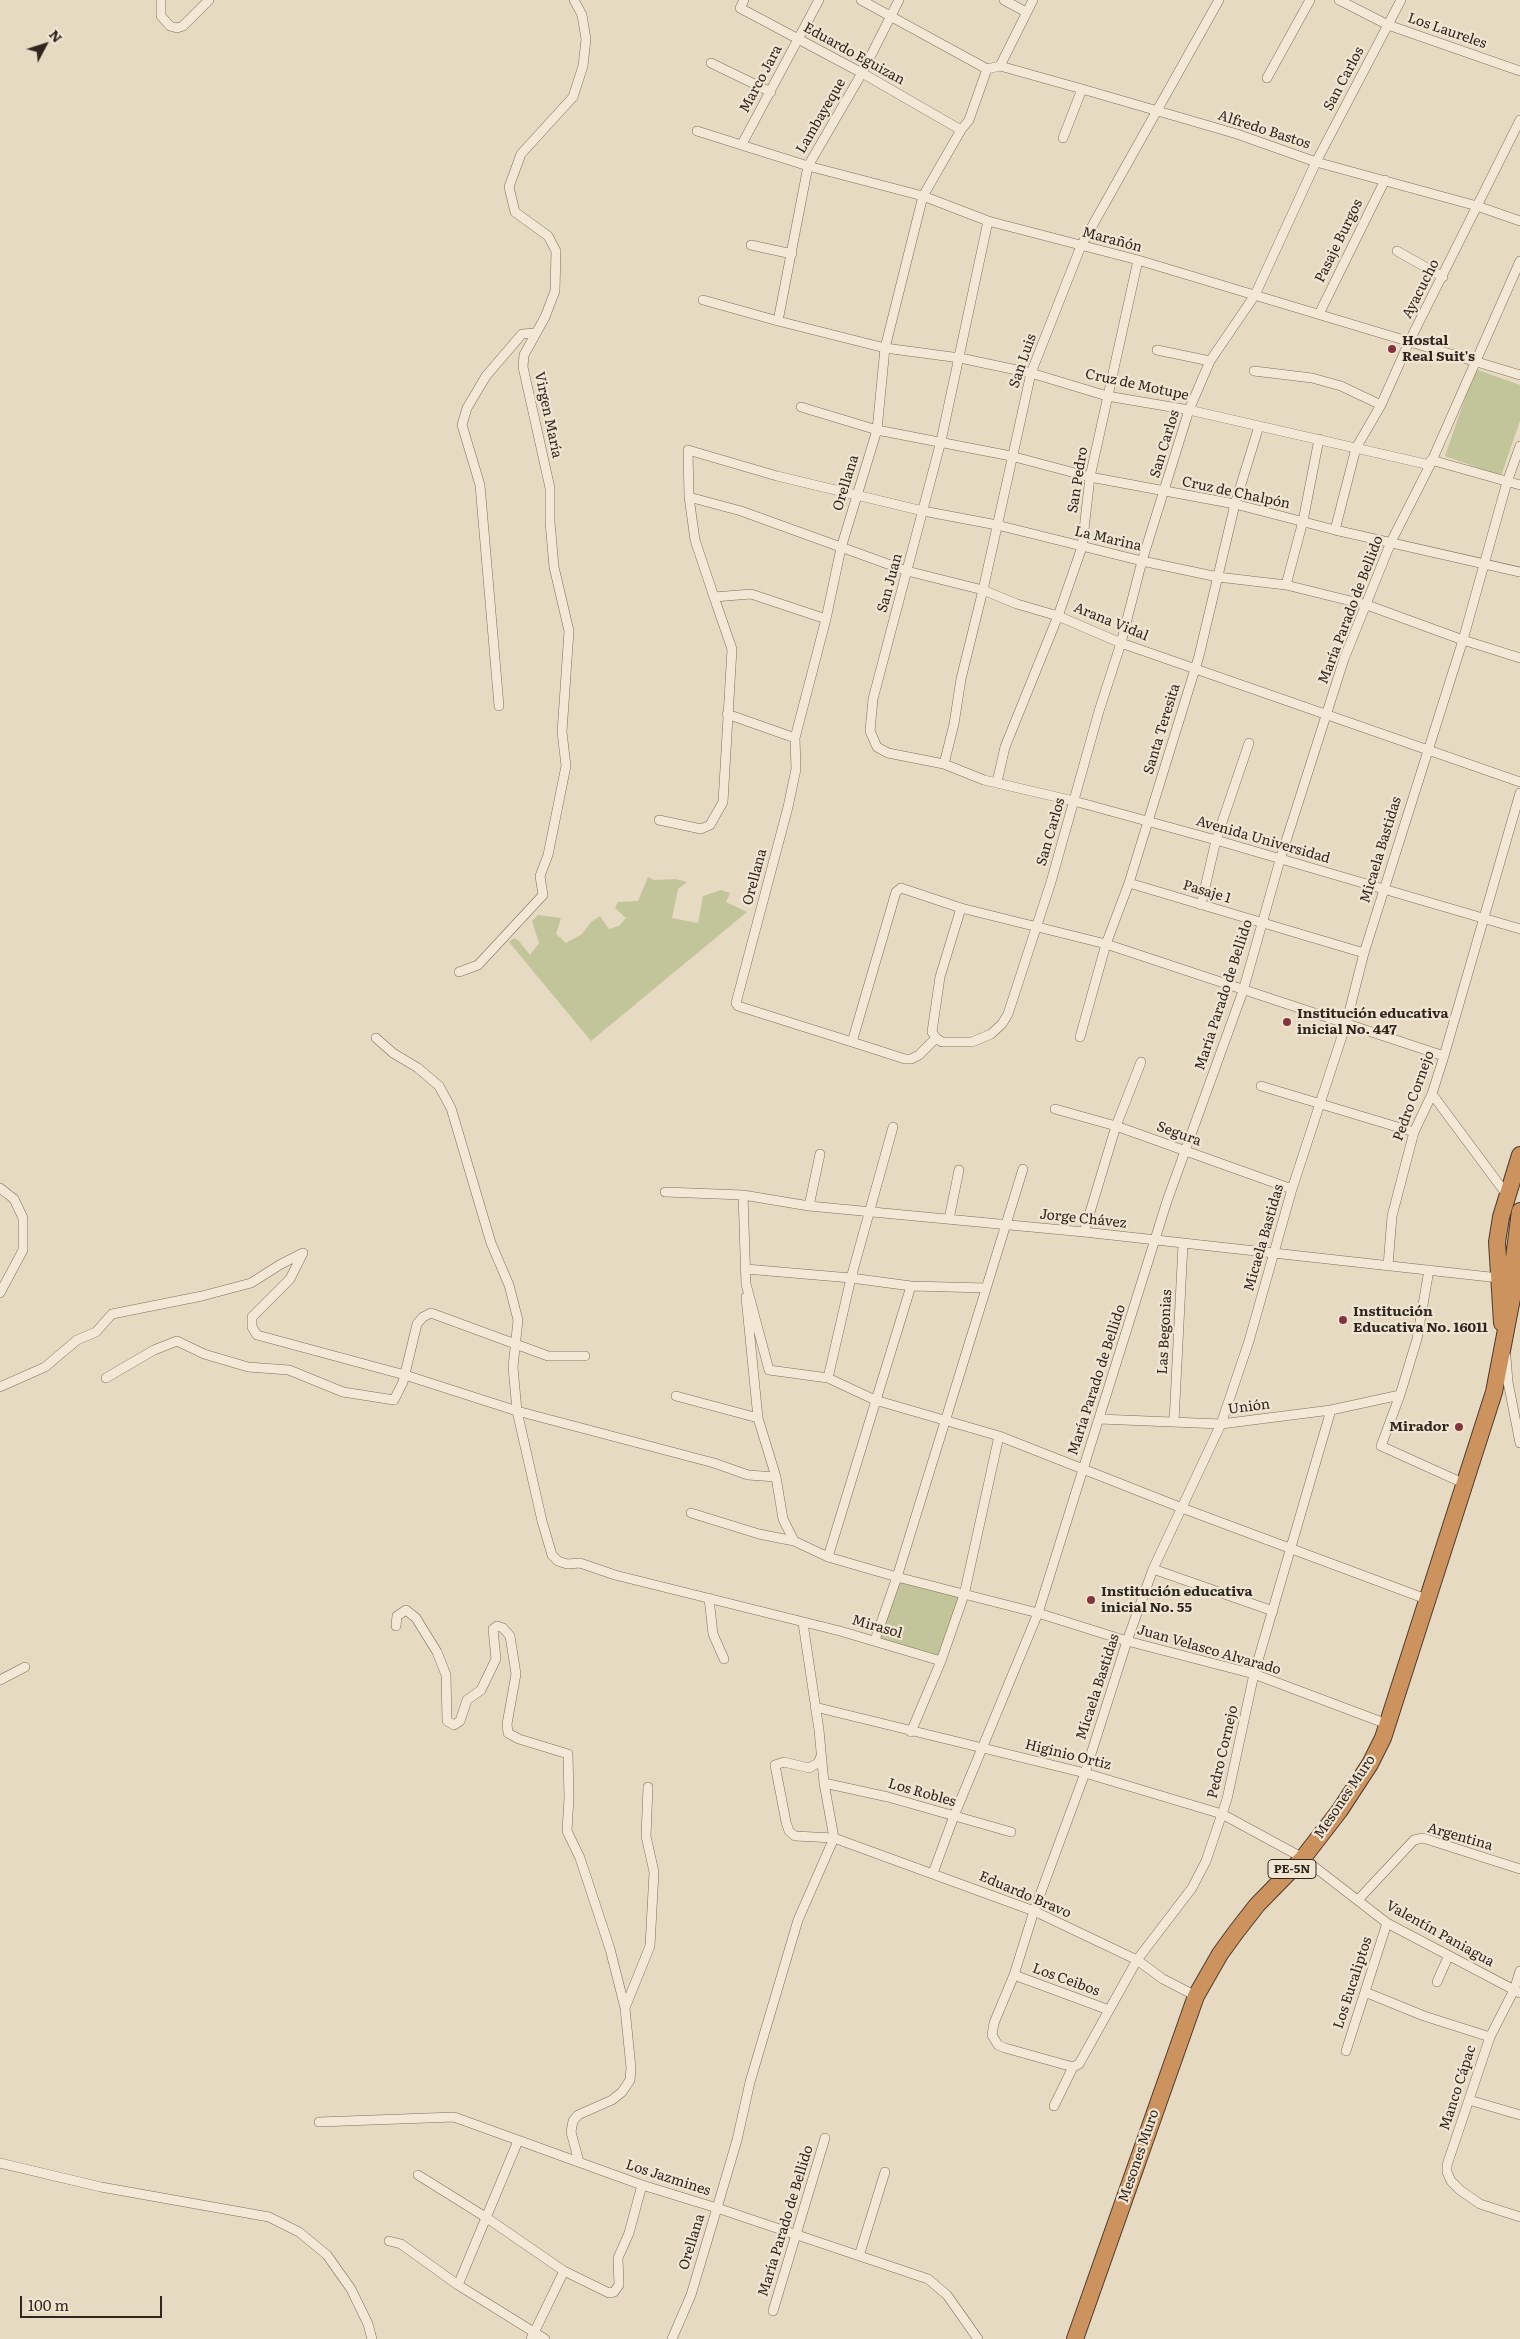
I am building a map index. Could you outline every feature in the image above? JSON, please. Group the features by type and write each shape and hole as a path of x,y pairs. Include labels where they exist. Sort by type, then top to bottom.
{"highway":[{"name":"PE-5N","path":"1508,1286 1496,1242 1507,1195 1520,1155"},
{"name":"PE-5N","path":"1505,1343 1508,1286 1514,1258 1520,1211"},
{"name":"Mesones Muro","path":"1075,2339 1196,1996 1220,1954 1236,1932 1257,1904 1303,1858 1357,1785 1374,1755 1387,1724 1463,1483 1494,1392 1505,1343"}],"street":[{"path":"161,0 161,16 170,26 177,28 183,26 209,0"},
{"name":"Virgen María","path":"459,972 478,965 543,895 540,876 548,855 566,766 562,732 569,631 554,567 550,522 550,488 523,367 524,355 545,317 555,291 556,251 548,236 514,212 509,188 521,154 573,97 583,66 586,39 582,15 574,0"},
{"name":"Eduardo Eguizan","path":"744,0 740,8 862,73 961,130"},
{"name":"Marco Jara","path":"742,144 819,0"},
{"path":"861,0 987,69 1000,66 1033,0"},
{"name":"Lambayeque","path":"778,321 808,166 862,73 899,0"},
{"path":"1004,0 1026,12"},
{"name":"San Luis","path":"944,764 954,724 961,679 983,590 1011,456 1031,373 1081,246 1219,0"},
{"path":"1267,78 1310,0"},
{"name":"Los Laureles","path":"1339,0 1388,25 1520,71"},
{"name":"San Carlos","path":"936,1038 942,1042 972,1042 991,1034 1002,1024 1040,916 1098,712 1121,643 1142,561 1189,410 1210,361 1255,295 1316,162 1401,0"},
{"path":"711,63 771,92"},
{"name":"Alfredo Bastos","path":"1000,66 1237,134 1316,162 1477,206 1520,221"},
{"name":"Orellana","path":"852,1042 738,1006 736,999 788,807 796,769 796,738 826,619 841,548 877,430 885,348 924,196 961,130 969,120 987,69"},
{"path":"1062,138 1082,89"},
{"name":"Ayacucho","path":"1335,530 1356,448 1381,405 1410,340 1520,120"},
{"name":"Marañón","path":"697,131 808,166 924,196 988,221 1138,260 1410,340 1520,375"},
{"name":"Pasaje Burgos","path":"1319,314 1385,180"},
{"name":"San Juan","path":"988,221 942,442 873,699 870,731 877,747 888,753 944,764 977,778 997,782"},
{"path":"751,245 792,254"},
{"path":"1396,251 1443,277"},
{"name":"San Pedro","path":"997,782 1005,747 1058,616 1082,547 1090,477 1138,260"},
{"name":"María Parado de Bellido","path":"933,1873 954,1816 1038,1613 1167,1201 1187,1151 1243,991 1280,860 1344,659 1391,542 1430,463 1520,261"},
{"name":"Cruz de Motupe","path":"703,300 885,348 960,358 1031,373 1107,396 1189,410 1430,463 1520,485"},
{"path":"500,706 480,485 462,425 467,408 486,376 522,334 536,333"},
{"path":"1157,350 1210,361"},
{"path":"1254,371 1312,378 1342,386 1381,405"},
{"name":"Cruz de Chalpón","path":"801,407 877,430 1011,456 1090,477 1235,504 1335,530 1520,572"},
{"name":"Santa Teresita","path":"1080,1037 1106,944 1129,883 1196,667 1235,504 1259,426"},
{"path":"1286,585 1303,521 1319,440"},
{"name":"Micaela Bastidas","path":"1073,2067 998,2045 992,2036 994,2023 1014,1975 1034,1911 1085,1773 1127,1641 1153,1569 1221,1424 1249,1340 1292,1189 1346,1024 1364,953 1463,640 1507,482 1520,446"},
{"name":"La Marina","path":"689,497 688,450 777,476 923,511 997,525 1142,561 1218,577 1286,585 1367,605 1463,640 1520,658"},
{"path":"659,820 701,829 710,825 723,802 724,794 724,764 732,649 695,540 689,497"},
{"name":"Arana Vidal","path":"689,497 741,512 907,571 983,590 1016,604 1058,616 1121,643 1196,667 1520,782"},
{"path":"714,597 751,594 826,619"},
{"path":"727,714 796,738"},
{"path":"1201,905 1216,840 1249,743"},
{"name":"Avenida Universidad","path":"997,782 1216,840 1520,930"},
{"name":"Pedro Cornejo","path":"1388,1266 1392,1216 1414,1132 1432,1094 1444,1056 1520,793"},
{"name":"Pasaje 1","path":"1129,883 1364,953"},
{"path":"960,908 940,977 932,1032 936,1038 919,1055 912,1059 905,1059 852,1042 896,892 902,888 960,908 1106,944 1243,991 1444,1056"},
{"path":"376,1038 393,1053 418,1068 439,1086 451,1108 491,1243 509,1285 518,1320 514,1366 517,1411"},
{"path":"1084,1232 1116,1126 1141,1062"},
{"path":"1261,1086 1320,1102 1414,1132"},
{"path":"1432,1094 1507,1195"},
{"name":"Segura","path":"1055,1109 1116,1126 1292,1189"},
{"path":"828,1378 851,1278 894,1127"},
{"path":"809,1206 820,1154"},
{"path":"875,1640 897,1577 944,1419 1023,1169"},
{"path":"949,1219 959,1170"},
{"path":"0,1188 14,1199 23,1218 23,1250 0,1293"},
{"name":"Jorge Chávez","path":"665,1192 743,1195 809,1206 1084,1232 1429,1270 1508,1286"},
{"path":"743,1195 746,1313 758,1418 776,1477 783,1519 794,1541"},
{"name":"Las Begonias","path":"1174,1422 1183,1244"},
{"path":"0,1388 45,1368 77,1340 96,1332 112,1314 202,1296 251,1283 303,1253 290,1280 252,1317 254,1331 267,1339 405,1375 517,1411 706,1461 748,1475 776,1477"},
{"path":"746,1269 851,1278 910,1286 986,1288"},
{"path":"1429,1270 1417,1339 1400,1395 1381,1446 1463,1483"},
{"path":"1508,1286 1520,1270"},
{"path":"746,1284 769,1370 828,1378 875,1400 999,1436 1182,1508 1426,1599"},
{"path":"828,1557 910,1286"},
{"path":"106,1378 154,1350 178,1341 204,1354 248,1367 289,1370 344,1392 394,1400 405,1375 417,1324 423,1317 432,1313 548,1356 585,1356"},
{"path":"1505,1343 1517,1412 1520,1443"},
{"name":"Unión","path":"1099,1419 1221,1424 1331,1410 1400,1395"},
{"path":"676,1396 758,1418"},
{"name":"Pedro Cornejo","path":"1054,2106 1073,2067 1079,2064 1137,1960 1192,1888 1206,1861 1222,1814 1254,1674 1331,1410"},
{"name":"Mirasol","path":"517,1411 542,1521 552,1555 558,1561 568,1564 580,1563 615,1575 875,1640 941,1661"},
{"path":"911,1732 941,1661 964,1595 999,1436"},
{"name":"Juan Velasco Alvarado","path":"692,1513 759,1534 794,1541 828,1557 897,1577 1038,1613 1127,1641 1254,1674 1387,1724"},
{"path":"1153,1569 1273,1611"},
{"path":"709,1598 713,1634 724,1659"},
{"path":"396,1626 398,1616 406,1610 416,1618 437,1652 446,1675 447,1721 454,1725 460,1721 467,1700 481,1690 496,1659 493,1629 497,1626 503,1628 510,1636 516,1674 507,1724 508,1733 519,1739 568,1754 569,1798 567,1831 580,1858 610,1949 625,2008 631,2068 630,2080 622,2092 612,2100 578,2115 573,2121 571,2132 579,2162"},
{"path":"803,1623 824,1783 834,1838"},
{"path":"0,1680 25,1668"},
{"name":"Higinio Ortiz","path":"815,1707 1085,1773 1222,1814 1303,1858"},
{"name":"Eduardo Bravo","path":"821,1756 813,1767 809,1768 784,1762 775,1765 789,1831 795,1836 834,1838 1034,1911 1137,1960 1163,1979 1196,1996"},
{"name":"Los Robles","path":"824,1783 888,1797 1011,1832"},
{"path":"625,2008 650,1946 654,1872 646,1836 648,1787"},
{"name":"Orellana","path":"672,2339 690,2295 717,2208 737,2140 750,2082 798,1920 834,1838"},
{"name":"Argentina","path":"1358,1900 1414,1840 1423,1838 1520,1869"},
{"name":"Valentín Paniagua","path":"1303,1858 1387,1923 1517,1992"},
{"name":"Los Eucaliptos","path":"1346,2051 1387,1923"},
{"path":"1437,1982 1448,1957"},
{"name":"Manco Cápac","path":"1520,1972 1517,1992 1490,2037 1447,2165 1447,2172 1451,2181 1460,2190 1480,2204 1520,2217"},
{"name":"Los Ceibos","path":"1014,1975 1109,2010"},
{"path":"1365,1992 1424,2016 1490,2037"},
{"path":"1469,2100 1520,2115"},
{"name":"Los Jazmines","path":"318,2122 454,2117 642,2185 717,2208 928,2280 939,2286 978,2339"},
{"name":"María Parado de Bellido","path":"773,2311 825,2138"},
{"path":"458,2285 518,2141"},
{"path":"0,2162 101,2187 269,2217 299,2232 327,2255 350,2289 368,2324 372,2339"},
{"path":"860,2256 885,2172"},
{"path":"418,2175 564,2270 602,2290 614,2292 619,2285 618,2258 629,2233 642,2185"},
{"path":"389,2241 401,2244 533,2336 545,2339"},
{"path":"533,2336 564,2270"}],"green space":[{"path":"1475,369 1520,385 1520,421 1501,476 1445,456"},
{"path":"648,877 654,880 675,879 687,882 678,889 672,918 698,923 703,896 721,890 730,893 726,902 747,912 591,1041 509,942 514,938 518,940 530,955 539,943 532,921 538,915 561,918 556,934 566,943 582,934 591,922 600,916 609,929 619,926 626,918 615,908 618,902 638,901"},
{"path":"897,1577 964,1595 941,1661 875,1640"}],"place":[{"name":"Hostal Real Suit's","path":"1392,349"},
{"name":"Institución educativa inicial No. 447","path":"1287,1022"},
{"name":"Institución Educativa No. 16011","path":"1343,1320"},
{"name":"Mirador","path":"1459,1427"},
{"name":"Institución educativa inicial No. 55","path":"1091,1600"}]}
